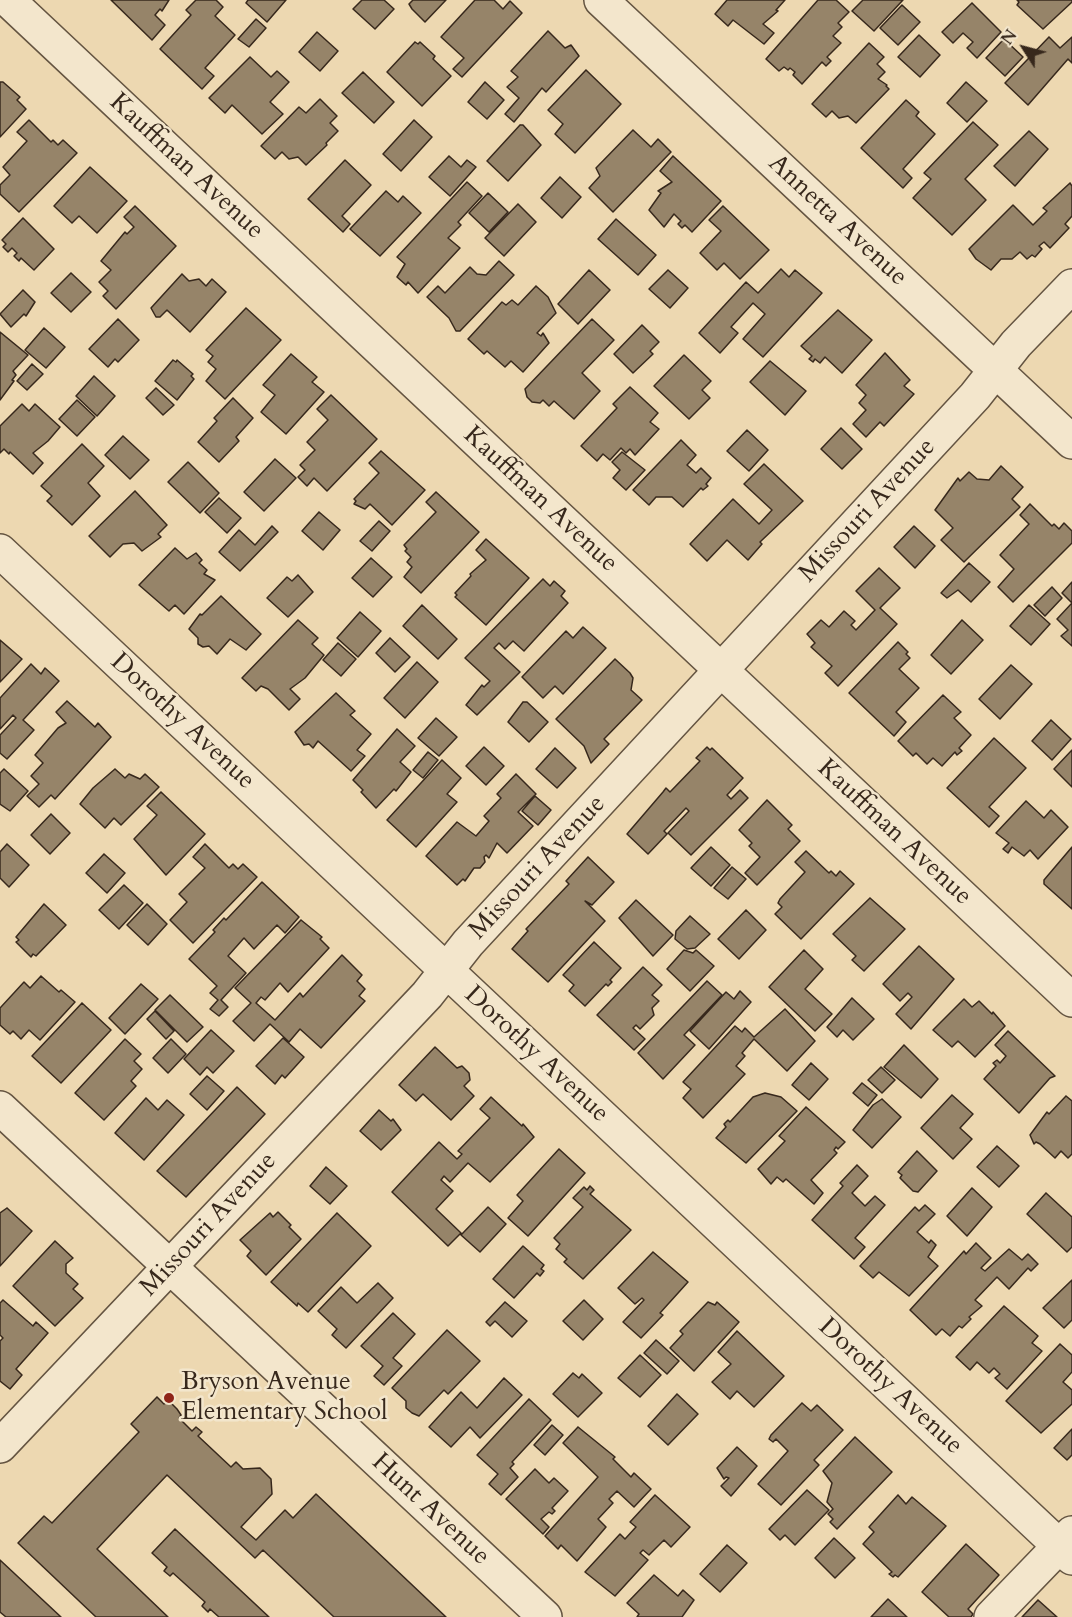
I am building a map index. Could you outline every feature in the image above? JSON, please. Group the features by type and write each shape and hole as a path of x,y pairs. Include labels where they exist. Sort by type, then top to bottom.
{"street":[{"name":"Kauffman Avenue","path":"8,0 1072,1000"},
{"name":"Annetta Avenue","path":"602,0 1072,442"},
{"name":"Missouri Avenue","path":"0,1446 427,995 468,943 975,396 1016,344 1072,286"},
{"name":"Dorothy Avenue","path":"0,551 447,970 1068,1546"},
{"name":"Hunt Avenue","path":"0,1108 545,1617"},
{"path":"991,1617 1068,1546"}],"building":[{"path":"111,0 169,0 162,11 160,9 155,15 165,25 152,40"},
{"path":"196,0 216,0 223,7 215,16 235,35 205,68 214,76 202,89 160,49 191,15 186,10"},
{"path":"248,0 286,0 267,22 246,3"},
{"path":"362,0 384,0 394,9 375,29 353,9"},
{"path":"413,0 446,0 425,22 409,4"},
{"path":"475,0 494,0 503,9 510,1 522,13 462,77 453,69 464,58 441,37"},
{"path":"727,0 785,0 776,10 778,11 763,24 774,33 764,44 733,20 728,26 715,14"},
{"path":"818,0 836,0 849,12 838,23 842,27 833,36 841,43 827,57 831,61 826,66 822,62 802,84 790,68 788,70 784,67 779,71 766,59"},
{"path":"863,0 903,0 874,31 852,11"},
{"path":"1017,0 1072,0 1072,2 1043,29 1017,5 1019,2"},
{"path":"972,3 1001,32 977,58 967,48 973,42 963,33 953,43 942,32"},
{"path":"902,5 920,22 898,45 880,28"},
{"path":"256,19 266,28 249,47 238,39"},
{"path":"548,31 565,48 571,45 579,56 546,92 542,88 514,122 505,114 519,98 507,87 518,77 511,71"},
{"path":"317,32 338,51 320,71 299,52"},
{"path":"919,35 940,55 920,77 898,57"},
{"path":"1049,37 1060,48 1072,37 1072,63 1068,59 1028,105 1005,83"},
{"path":"1004,39 1023,57 1005,76 986,58"},
{"path":"415,42 418,44 420,42 435,56 433,59 451,76 422,106 387,72"},
{"path":"869,43 884,57 877,64 885,72 878,79 889,89 856,123 848,116 839,118 832,111 826,117 812,104"},
{"path":"250,57 271,77 277,71 289,82 270,102 283,114 262,134 232,105 225,113 209,98"},
{"path":"586,70 621,104 575,153 555,134 563,124 548,110"},
{"path":"363,72 394,102 374,123 342,93"},
{"path":"0,82 20,97 17,100 26,109 0,137"},
{"path":"485,82 504,100 487,119 468,102"},
{"path":"966,82 987,101 967,122 947,103"},
{"path":"320,99 337,116 330,123 338,131 306,165 298,157 289,159 282,152 275,159 261,146 299,107 306,113"},
{"path":"906,100 919,112 916,116 935,134 903,169 912,178 903,188 861,148"},
{"path":"29,120 51,142 53,140 58,145 63,140 77,153 19,212 0,194 0,185 10,175 3,167 27,141 17,132"},
{"path":"414,120 432,137 401,171 383,154"},
{"path":"973,122 998,145 965,179 986,200 952,235 913,198 931,179 924,173"},
{"path":"520,125 523,125 541,145 508,181 487,161"},
{"path":"633,130 651,147 658,139 671,152 613,212 589,188 600,176 596,168"},
{"path":"1029,131 1048,149 1015,186 994,166"},
{"path":"449,156 461,167 467,160 476,167 450,196 429,177"},
{"path":"673,156 721,201 692,232 685,225 682,228 678,224 681,221 674,214 664,227 649,210 661,193 658,191 672,182 660,171"},
{"path":"345,160 371,185 342,216 350,224 343,232 308,199"},
{"path":"90,167 127,201 97,233 79,216 72,223 54,206"},
{"path":"560,177 581,197 562,218 541,198"},
{"path":"467,182 482,196 458,222 461,225 448,238 460,248 418,293 408,282 406,285 397,277 405,264 397,257"},
{"path":"1070,183 1072,186 1072,216 1065,224 1069,228 1050,248 1044,242 1039,246 1042,249 1035,257 1032,255 1027,259 1020,252 1012,259 1001,259 991,270 976,259 969,249 1013,205 1033,225 1047,211 1043,208"},
{"path":"386,191 398,202 403,196 421,213 380,256 350,229"},
{"path":"488,193 508,212 489,232 469,213"},
{"path":"518,204 536,222 504,256 485,238"},
{"path":"135,206 176,246 116,309 103,296 108,291 99,282 111,270 101,261 125,232 127,234 134,227 124,217"},
{"path":"723,206 769,250 740,279 724,263 717,270 700,253 721,231 709,220"},
{"path":"23,218 54,249 34,270 21,258 19,261 14,256 17,253 12,248 8,252 3,247 6,244 2,240"},
{"path":"616,219 656,255 638,275 598,239"},
{"path":"499,261 514,275 460,331 456,331 449,318 427,297 438,286 445,293 470,267 477,274 486,275"},
{"path":"781,269 789,277 795,270 822,293 763,357 743,339 765,314 753,303 731,327 738,333 720,353 699,333 746,282 758,293"},
{"path":"589,270 610,290 578,324 558,304"},
{"path":"668,270 688,288 670,308 649,289"},
{"path":"71,273 91,292 71,312 51,293"},
{"path":"182,274 189,281 199,279 206,286 212,279 226,292 190,332 167,310 160,317 156,317 151,308"},
{"path":"536,286 548,297 556,313 537,333 541,336 543,333 549,343 523,372 511,361 505,367 487,351 484,354 468,339 502,302 506,305 512,300 518,305"},
{"path":"23,290 35,302 26,316 24,314 11,327 0,314"},
{"path":"246,308 281,340 225,399 206,381 216,369 208,362 213,356 206,350"},
{"path":"838,310 872,340 842,373 825,357 820,363 815,359 813,362 809,359 812,356 801,346"},
{"path":"118,319 139,340 118,362 115,359 108,367 89,349"},
{"path":"592,319 614,340 582,373 600,391 574,419 554,401 549,406 543,400 540,403 532,402 527,397 525,389"},
{"path":"642,325 659,342 650,351 653,354 633,373 614,354"},
{"path":"44,328 65,347 46,368 25,350"},
{"path":"0,332 28,355 13,371 16,375 12,380 14,381 0,400"},
{"path":"885,353 910,380 904,386 914,394 884,426 880,422 866,437 853,424 866,410 859,403 866,395 856,385"},
{"path":"291,354 317,377 312,382 324,392 286,434 261,412 275,395 263,385"},
{"path":"684,355 711,381 702,390 710,398 689,419 654,386"},
{"path":"173,360 176,362 177,360 193,374 191,376 194,379 177,400 155,381"},
{"path":"770,361 806,391 785,415 750,382"},
{"path":"32,364 43,374 27,390 17,381"},
{"path":"94,376 115,396 97,416 76,396"},
{"path":"630,387 658,413 650,422 659,429 635,455 630,449 626,453 621,448 610,460 603,454 597,461 581,446 617,408 613,404"},
{"path":"156,388 174,405 163,415 146,398"},
{"path":"331,395 377,439 327,491 314,478 307,486 298,477 305,470 300,465 315,450 307,442 328,420 317,409"},
{"path":"233,398 253,418 236,437 239,441 219,462 198,442 217,421 214,418"},
{"path":"77,400 95,417 77,436 59,419"},
{"path":"22,404 29,411 35,404 60,427 33,453 43,463 33,474 10,452 9,454 4,449 0,453 0,426"},
{"path":"841,428 862,449 842,469 821,449"},
{"path":"747,430 768,450 749,471 727,451"},
{"path":"123,436 149,460 130,479 105,455"},
{"path":"681,440 696,455 687,465 696,473 701,468 711,478 706,484 708,486 703,490 701,488 683,507 672,497 656,497 649,505 633,490"},
{"path":"82,444 104,466 88,483 100,496 72,525 47,501 52,496 41,486"},
{"path":"381,451 425,490 392,525 370,504 365,509 354,504 356,501 354,499 379,473 369,463"},
{"path":"622,452 645,470 626,490 613,478 620,470 612,462"},
{"path":"275,459 296,478 264,511 244,492"},
{"path":"188,462 219,493 200,513 168,482"},
{"path":"764,464 803,501 760,542 762,544 748,560 727,540 707,561 690,544 733,499 759,524 772,510 744,484"},
{"path":"1001,466 1023,487 1012,499 1020,507 964,562 941,540 953,528 935,510 958,478 960,481 969,472 977,479 989,480"},
{"path":"135,491 167,525 158,534 161,537 142,551 134,543 123,544 110,557 89,536"},
{"path":"436,492 479,532 421,593 404,577 412,567 407,562 411,557 405,551 407,549 404,545 436,512 426,502"},
{"path":"219,498 241,518 227,533 205,512"},
{"path":"1030,504 1052,526 1054,524 1059,529 1064,523 1072,531 1072,543 1013,602 998,587 1014,569 1000,555 1029,524 1020,515"},
{"path":"319,512 340,530 323,550 302,531"},
{"path":"379,521 390,531 372,551 360,541"},
{"path":"272,526 278,532 240,571 219,552 239,530 255,545"},
{"path":"914,526 935,546 915,568 894,547"},
{"path":"486,539 529,578 486,625 455,597 457,595 455,593 471,576 470,574 486,560 476,550"},
{"path":"175,548 187,559 196,553 202,560 199,563 207,570 204,574 215,580 184,614 175,605 169,611 139,585"},
{"path":"371,558 392,577 373,597 352,578"},
{"path":"969,563 990,582 971,602 958,590 947,598 941,593"},
{"path":"879,568 900,588 880,608 897,624 838,686 825,673 832,666 811,647 815,643 807,634 821,620 829,627 844,611 855,621 851,625 856,630 875,610 856,591"},
{"path":"298,575 313,592 288,617 267,598 287,577 292,581"},
{"path":"543,579 550,586 554,581 565,591 561,596 568,603 524,651 513,641 505,649 499,643 494,648 520,672 477,715 466,705 482,685 484,687 490,681 465,658"},
{"path":"1072,582 1072,603 1062,593"},
{"path":"1052,587 1062,598 1045,616 1034,605"},
{"path":"221,596 261,634 246,650 230,639 217,654 209,646 203,647 198,644 198,638 189,629 200,614 202,615"},
{"path":"1072,603 1072,646 1061,636 1068,630 1057,619"},
{"path":"422,605 457,639 438,659 403,626"},
{"path":"1029,605 1050,624 1031,645 1010,626"},
{"path":"360,612 381,631 358,657 337,638"},
{"path":"298,620 318,638 312,644 324,655 305,678 290,689 300,699 289,710 268,689 261,686 256,691 242,678"},
{"path":"962,620 983,640 951,674 931,655"},
{"path":"583,627 606,648 563,694 555,686 543,698 522,677 566,631 573,638"},
{"path":"390,638 410,657 395,672 376,653"},
{"path":"0,640 22,659 0,682"},
{"path":"898,642 908,652 906,654 910,658 899,669 919,688 896,712 906,722 894,736 849,693"},
{"path":"338,643 356,659 341,676 323,660"},
{"path":"615,659 630,673 633,678 631,690 642,700 604,739 609,744 591,763 584,746 556,719"},
{"path":"417,662 438,682 405,718 384,698"},
{"path":"31,664 41,674 45,668 59,681 23,720 34,730 7,759 0,753 0,735 16,718 13,715 0,729 0,698"},
{"path":"1011,665 1032,684 1000,719 979,699"},
{"path":"336,693 355,711 350,715 371,734 357,750 365,756 351,771 318,741 313,748 309,744 304,745 295,732"},
{"path":"943,695 961,712 954,718 971,735 959,748 962,751 957,755 955,752 942,766 933,758 927,764 916,753 913,756 898,741"},
{"path":"67,701 95,727 98,723 111,737 55,799 51,795 39,807 27,796 39,784 31,776 43,763 35,755 58,728 66,723 56,712"},
{"path":"523,702 527,702 548,722 529,742 508,722"},
{"path":"436,718 457,737 439,756 418,738"},
{"path":"1051,720 1071,739 1052,760 1032,741"},
{"path":"397,729 415,746 400,762 411,772 396,791 394,789 376,808 353,780"},
{"path":"994,738 1026,768 989,807 999,816 989,827 947,788"},
{"path":"484,747 504,766 486,785 466,766"},
{"path":"707,747 710,750 712,748 743,778 727,795 731,799 740,790 748,798 691,855 668,833 689,811 686,808 664,831 667,834 648,854 627,834 666,788 670,792 700,761 696,758"},
{"path":"555,748 576,768 557,788 536,769"},
{"path":"1072,750 1072,787 1054,769"},
{"path":"428,752 438,760 423,778 413,770"},
{"path":"442,760 461,778 447,794 457,802 416,847 387,820"},
{"path":"4,769 28,791 10,811 0,804 0,773"},
{"path":"115,769 125,778 129,774 140,779 145,774 159,787 121,825 114,818 105,828 80,804 93,788"},
{"path":"516,774 536,794 518,812 533,826 507,853 497,843 489,858 486,855 484,857 485,862 480,868 474,868 465,881 463,879 457,885 426,856 457,822 476,836 489,821 484,816 501,798 497,794"},
{"path":"161,792 205,834 166,875 134,839 157,815 147,806"},
{"path":"535,796 551,810 538,825 522,811"},
{"path":"767,800 792,825 788,829 800,841 757,885 745,873 760,857 749,846 752,843 739,830"},
{"path":"1026,801 1044,818 1051,810 1068,827 1038,859 1030,850 1024,856 1012,847 1008,853 1003,849 1009,843 996,833"},
{"path":"51,814 70,833 50,854 31,835"},
{"path":"7,844 29,865 9,887 0,878 0,852"},
{"path":"205,844 229,868 233,864 238,869 243,864 257,877 193,943 170,920 187,902 179,894 205,868 193,857"},
{"path":"711,847 730,865 711,886 691,868"},
{"path":"1072,847 1072,909 1044,884 1044,880"},
{"path":"806,851 829,873 831,871 836,876 840,871 854,884 801,939 775,914 782,907 778,903 780,899 805,872 795,862"},
{"path":"104,854 125,873 107,893 86,873"},
{"path":"588,857 614,882 592,905 585,901 605,921 548,982 512,949 528,931 526,929 569,884 566,881"},
{"path":"732,867 746,879 728,899 714,888"},
{"path":"262,882 299,917 285,933 277,925 254,949 244,938 228,956 246,973 221,1000 228,1007 219,1016 210,1009 218,1000 210,993 217,986 189,959 215,932 213,930 224,918 226,920"},
{"path":"124,885 143,903 119,929 99,910"},
{"path":"870,898 905,929 864,971 852,960 856,956 833,934"},
{"path":"636,900 673,935 653,956 619,918"},
{"path":"44,904 66,925 36,956 33,954 31,957 16,942 19,940 16,937"},
{"path":"147,904 167,924 148,945 127,925"},
{"path":"746,910 766,930 739,959 718,939"},
{"path":"690,916 710,934 695,948 687,949 675,939 676,931"},
{"path":"301,920 322,937 320,939 329,948 288,992 280,983 265,1000 261,997 256,1003 275,1020 300,993 303,997 342,955 362,975 357,981 365,989 359,996 365,1001 321,1048 300,1029 289,1042 270,1024 254,1041 233,1021 251,1003 235,988"},
{"path":"594,942 621,968 610,980 612,982 608,986 606,984 585,1006 569,991 574,985 563,975"},
{"path":"919,946 954,979 911,1029 896,1014 912,997 908,993 900,1001 883,984"},
{"path":"684,950 693,953 696,950 714,966 690,991 667,969"},
{"path":"804,950 823,969 805,989 832,1014 815,1031 769,987"},
{"path":"643,967 662,985 652,995 659,1001 652,1008 654,1015 640,1029 636,1025 633,1028 645,1039 634,1050 597,1015"},
{"path":"41,976 75,1002 40,1040 29,1030 21,1039 13,1031 10,1034 0,1025 0,1008 24,982 30,988"},
{"path":"707,981 722,995 684,1035 695,1045 663,1079 638,1053"},
{"path":"141,984 158,999 125,1034 109,1018"},
{"path":"740,991 751,1002 709,1049 690,1031 726,992 734,999"},
{"path":"170,995 203,1027 187,1042 155,1010"},
{"path":"852,998 874,1019 853,1040 843,1030 837,1037 827,1027"},
{"path":"964,999 972,1007 979,1001 1005,1026 975,1057 958,1041 952,1047 933,1030"},
{"path":"82,1003 111,1030 61,1083 32,1056"},
{"path":"785,1009 815,1041 787,1071 754,1039 742,1053 745,1056 736,1066 745,1074 703,1118 683,1098 691,1089 683,1082 735,1026 742,1032 745,1028 754,1037"},
{"path":"155,1011 174,1031 166,1039 147,1019"},
{"path":"211,1030 234,1051 213,1073 207,1067 200,1075 184,1059"},
{"path":"1008,1031 1055,1076 1050,1078 1019,1113 984,1079 996,1066 993,1063 997,1060 1000,1063 1006,1056 995,1045"},
{"path":"283,1038 304,1057 285,1078 282,1075 275,1084 256,1066"},
{"path":"125,1039 141,1054 134,1061 142,1069 131,1081 136,1086 104,1120 75,1093"},
{"path":"171,1039 186,1054 168,1073 153,1058"},
{"path":"904,1045 938,1079 921,1098 884,1067"},
{"path":"435,1047 457,1068 462,1066 469,1073 470,1080 464,1086 474,1096 451,1120 423,1094 416,1101 399,1085"},
{"path":"811,1063 828,1079 809,1100 792,1085"},
{"path":"881,1067 895,1080 882,1093 868,1080"},
{"path":"207,1076 224,1091 207,1110 190,1094"},
{"path":"862,1083 877,1095 868,1106 853,1093"},
{"path":"237,1087 265,1114 186,1197 157,1171"},
{"path":"765,1093 781,1097 797,1111 746,1163 716,1138 726,1127 724,1124 728,1120 730,1122 753,1097"},
{"path":"952,1095 973,1114 960,1128 972,1139 953,1159 921,1128"},
{"path":"1066,1096 1072,1101 1072,1154 1068,1158 1061,1151 1055,1158 1040,1144 1036,1142 1034,1144 1030,1135 1047,1112 1049,1114"},
{"path":"491,1097 522,1126 523,1124 534,1137 490,1182 468,1163 450,1182 444,1176 441,1180 453,1191 436,1209 461,1233 448,1246 392,1192 439,1142 457,1159 462,1154 458,1151 490,1118 480,1109"},
{"path":"146,1098 158,1110 167,1100 184,1115 144,1160 115,1133"},
{"path":"882,1099 901,1117 872,1148 853,1130 873,1105"},
{"path":"806,1107 845,1142 838,1149 836,1147 834,1150 837,1153 811,1180 823,1193 814,1204 786,1179 783,1182 777,1177 771,1184 758,1169 785,1141 779,1136"},
{"path":"379,1110 391,1121 393,1119 401,1130 381,1150 360,1131"},
{"path":"997,1146 1019,1166 999,1187 977,1167"},
{"path":"559,1149 585,1173 528,1236 508,1218 523,1201 517,1195"},
{"path":"917,1151 937,1171 918,1192 913,1191 900,1178 902,1175 898,1172"},
{"path":"857,1165 868,1176 852,1193 865,1206 875,1196 885,1205 855,1238 865,1247 854,1259 812,1220 843,1186 840,1183"},
{"path":"326,1167 347,1186 330,1204 310,1186"},
{"path":"590,1186 594,1190 590,1194 631,1230 583,1279 564,1262 567,1259 556,1249 560,1244 554,1238 583,1207 573,1198 584,1187 587,1190"},
{"path":"972,1188 992,1207 967,1236 947,1216"},
{"path":"1046,1193 1072,1217 1072,1247 1067,1252 1027,1214"},
{"path":"925,1205 935,1214 917,1232 929,1243 931,1240 936,1245 928,1257 938,1266 909,1296 879,1272 873,1278 860,1266 915,1207 919,1211"},
{"path":"488,1207 506,1224 480,1252 461,1235"},
{"path":"7,1208 32,1231 0,1266 0,1213"},
{"path":"278,1212 301,1239 266,1275 247,1256 251,1251 240,1240 270,1213 273,1217"},
{"path":"337,1213 371,1246 308,1312 298,1303 297,1306 271,1282"},
{"path":"55,1241 73,1258 66,1264 66,1273 78,1284 73,1289 83,1298 55,1326 13,1286"},
{"path":"976,1243 991,1258 981,1268 985,1271 1009,1249 1022,1260 1028,1254 1038,1264 1031,1271 1028,1268 1009,1289 997,1277 975,1300 982,1306 969,1317 971,1319 962,1328 959,1326 950,1336 942,1329 936,1335 910,1310 964,1251 966,1254"},
{"path":"523,1246 544,1265 541,1269 544,1271 540,1276 537,1273 514,1298 493,1279"},
{"path":"653,1252 688,1282 660,1313 663,1315 641,1338 623,1322 644,1300 642,1298 635,1304 618,1288"},
{"path":"1072,1280 1072,1320 1064,1328 1043,1308"},
{"path":"378,1283 393,1298 346,1348 332,1335 337,1329 318,1311 341,1287 357,1303"},
{"path":"3,1300 33,1326 36,1322 48,1333 16,1369 22,1375 10,1389 0,1381 0,1341 3,1338 0,1335 0,1303"},
{"path":"584,1300 603,1319 583,1340 563,1321"},
{"path":"505,1302 527,1321 512,1337 495,1321 490,1326 486,1322"},
{"path":"708,1302 715,1305 717,1302 739,1322 694,1371 670,1348 683,1334 680,1331"},
{"path":"1004,1306 1038,1336 1032,1343 1042,1351 1007,1389 995,1378 1000,1374 994,1368 989,1373 977,1362 970,1370 956,1357"},
{"path":"393,1313 415,1334 393,1358 402,1366 384,1385 374,1376 383,1366 361,1346"},
{"path":"447,1330 480,1361 448,1394 444,1390 419,1416 406,1408 406,1401 392,1388"},
{"path":"737,1331 784,1376 754,1407 737,1391 730,1399 712,1382 731,1364 718,1352"},
{"path":"656,1340 679,1361 667,1374 644,1353"},
{"path":"1060,1344 1072,1355 1072,1372 1063,1382 1072,1390 1072,1404 1041,1433 1006,1401"},
{"path":"640,1355 661,1375 640,1397 618,1378"},
{"path":"573,1373 579,1378 582,1374 602,1393 578,1417 553,1394"},
{"path":"504,1378 522,1395 480,1438 470,1427 451,1447 429,1427 461,1392 477,1408"},
{"path":"677,1394 698,1414 668,1445 648,1426"},
{"path":"157,1397 164,1404 168,1400 181,1415 179,1418 192,1431 196,1427 202,1432 198,1436 231,1467 236,1462 243,1469 260,1468 271,1479 272,1494 241,1527 256,1540 285,1510 293,1518 316,1494 446,1617 334,1617 263,1550 255,1558 167,1475 97,1549 168,1617 96,1617 18,1543 44,1516 52,1523 139,1432 131,1424"},
{"path":"529,1399 551,1420 512,1462 514,1464 510,1468 518,1477 501,1495 489,1484 498,1474 477,1455"},
{"path":"802,1403 811,1411 817,1405 843,1430 814,1460 819,1465 781,1505 758,1484 788,1451 776,1439 773,1442 769,1439 771,1435"},
{"path":"552,1425 563,1435 545,1455 534,1445"},
{"path":"578,1427 615,1457 613,1459 631,1477 634,1473 651,1489 634,1507 617,1491 609,1499 613,1503 598,1519 606,1527 577,1561 561,1545 558,1549 545,1536 598,1477 563,1443"},
{"path":"1072,1429 1072,1455 1067,1460 1054,1448"},
{"path":"855,1437 892,1472 837,1529 830,1522 833,1519 828,1514 833,1509 827,1502 832,1483 823,1471"},
{"path":"737,1447 757,1466 731,1496 721,1486 729,1478 724,1479 717,1468"},
{"path":"535,1469 549,1483 554,1478 568,1491 552,1508 555,1511 552,1514 549,1512 541,1519 549,1527 543,1534 506,1499"},
{"path":"807,1490 829,1510 795,1545 785,1535 780,1540 769,1529"},
{"path":"655,1495 690,1527 671,1547 664,1540 649,1555 643,1550 640,1553 648,1560 615,1596 585,1572 620,1534 625,1539 636,1527 630,1522"},
{"path":"898,1495 906,1504 912,1497 946,1526 898,1577 895,1575 893,1577 889,1574 892,1572 863,1544 874,1532 869,1527"},
{"path":"175,1529 269,1617 219,1617 210,1609 208,1612 202,1606 205,1602 173,1573 170,1576 164,1571 167,1567 152,1553"},
{"path":"834,1538 855,1558 835,1578 815,1558"},
{"path":"966,1544 999,1575 968,1609 973,1614 971,1617 949,1617 922,1592"},
{"path":"727,1545 747,1563 720,1592 700,1574"},
{"path":"0,1560 61,1617 6,1617 0,1612"},
{"path":"654,1575 678,1596 683,1590 694,1600 682,1617 637,1617 639,1614 627,1603"},
{"path":"888,1599 907,1617 871,1617"},
{"path":"1038,1600 1057,1617 1022,1617"}],"place":[{"name":"Bryson Avenue Elementary School","path":"169,1398"}]}
